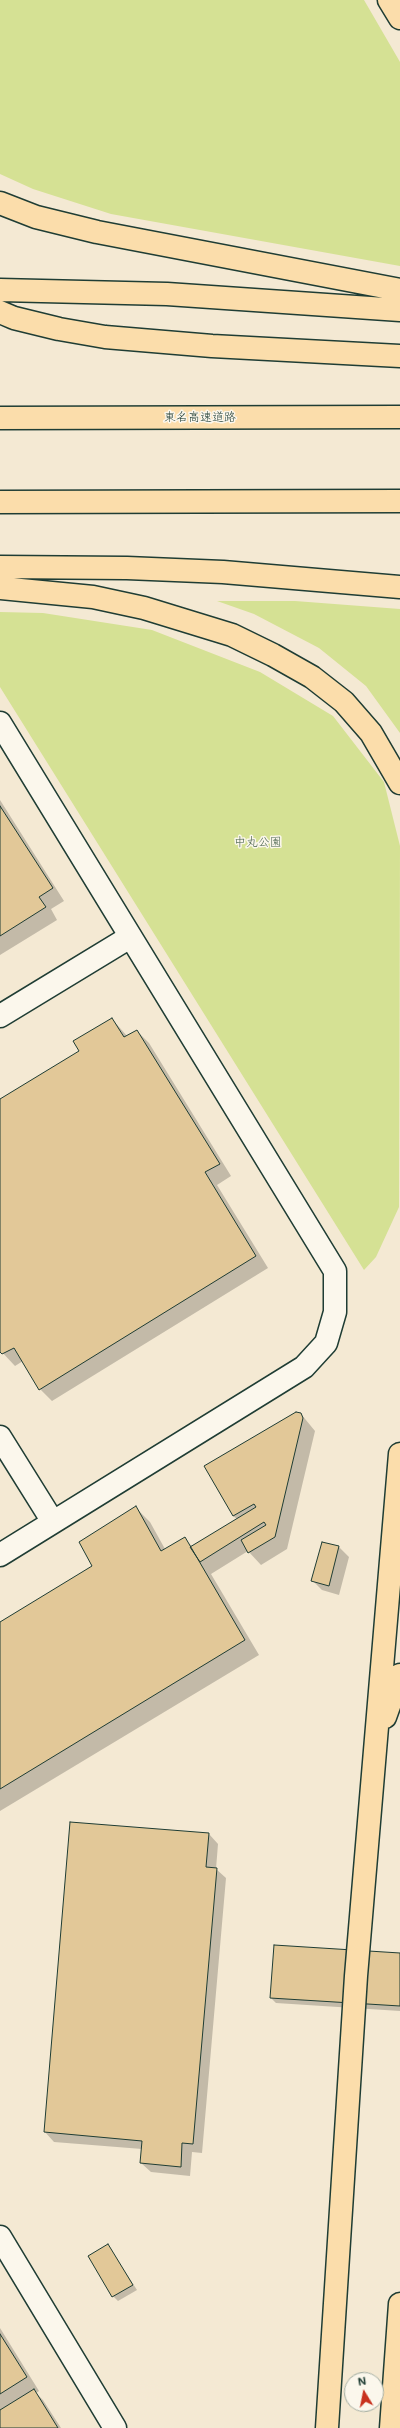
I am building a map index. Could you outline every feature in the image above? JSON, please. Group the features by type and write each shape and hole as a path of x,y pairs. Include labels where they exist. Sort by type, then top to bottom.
{"highway":[{"path":"389,0 400,18"},
{"path":"0,203 36,217 97,232 400,290"},
{"path":"0,290 167,294 400,310"},
{"path":"0,312 14,318 59,329 105,337 212,346 400,356"},
{"name":"東名高速道路","path":"0,418 400,417"},
{"path":"0,502 400,501"},
{"path":"0,567 127,568 215,571 400,587"},
{"path":"0,588 93,598 144,608 232,635 273,655 312,677 344,702 371,733 400,783"},
{"path":"327,2428 356,1976 400,1454"},
{"path":"375,1744 400,1675"},
{"path":"391,2428 400,2304"}],"street":[{"path":"0,723 335,1271 335,1312 326,1343 304,1367 0,1555"},
{"path":"0,1016 130,937"},
{"path":"0,1437 53,1522"},
{"path":"0,2237 115,2428"}],"shaded area":[{"path":"0,0 400,0 400,2428 0,2428"}],"green space":[{"path":"0,0 364,0 400,62 400,266 111,214 33,189 0,174"},
{"path":"217,601 295,601 400,609 400,733 366,686 319,648 254,614"},
{"name":"中丸公園","path":"0,612 43,613 152,630 260,672 333,716 384,782 400,846 399,1207 376,1257 364,1270 0,687"}],"building":[{"path":"0,806 53,888 39,897 46,907 0,936"},
{"path":"112,1018 124,1037 137,1030 220,1164 205,1172 256,1256 39,1390 14,1348 2,1354 0,1352 0,1099 79,1051 73,1041"},
{"path":"296,1412 301,1413 303,1418 275,1537 248,1553 241,1540 266,1525 264,1522 200,1562 190,1547 256,1507 254,1504 233,1516 204,1466"},
{"path":"136,1506 161,1551 185,1537 245,1640 0,1789 0,1622 92,1566 79,1542"},
{"path":"322,1542 339,1546 329,1586 311,1581"},
{"path":"70,1822 209,1833 206,1867 217,1868 193,2144 182,2143 181,2167 140,2163 142,2141 44,2132"},
{"path":"274,1945 400,1953 400,2006 270,1998"},
{"path":"108,2244 133,2285 112,2297 88,2256"},
{"path":"0,2334 27,2377 0,2394"},
{"path":"34,2389 58,2428 0,2428 0,2410"}]}
